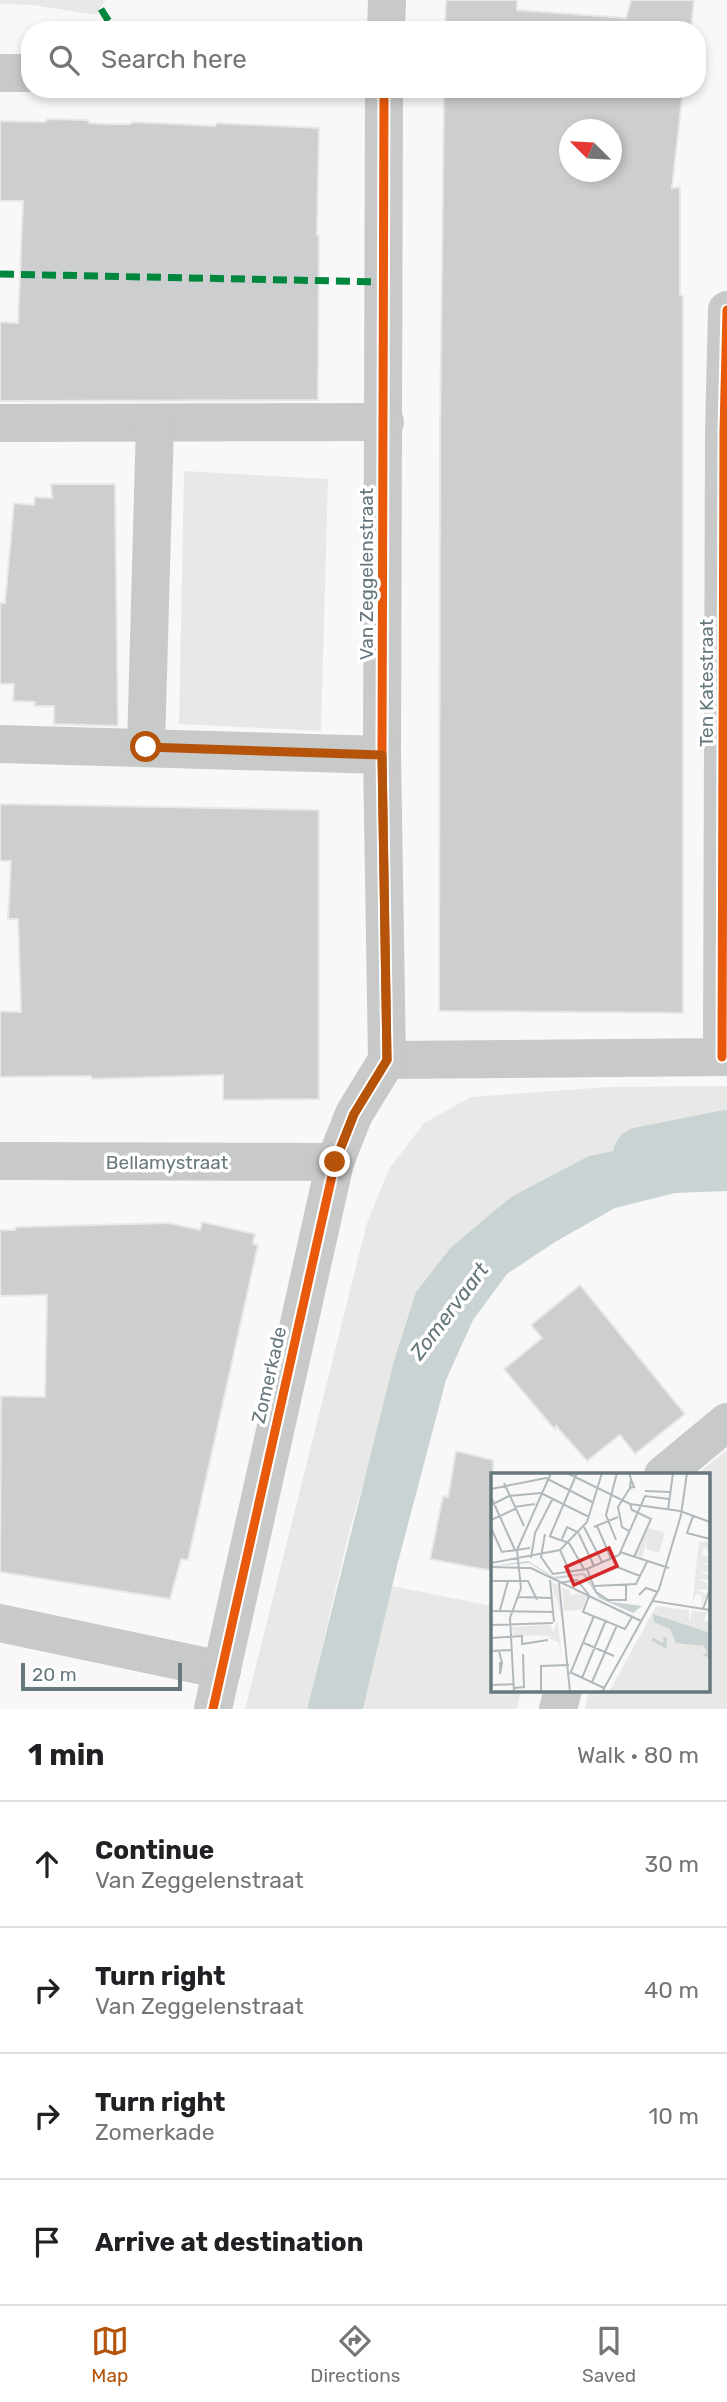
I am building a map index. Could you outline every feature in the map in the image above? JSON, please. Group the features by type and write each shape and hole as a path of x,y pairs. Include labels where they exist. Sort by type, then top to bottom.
{"street":[{"path":"386,21 387,0"},
{"path":"0,73 21,74"},
{"name":"Van Zeggelenstraat","path":"384,98 382,755 387,1060"},
{"name":"Ten Katestraat","path":"725,1057 724,431 727,310"},
{"path":"0,423 385,422"},
{"path":"146,747 155,424"},
{"path":"0,744 382,755"},
{"path":"387,1060 725,1057"},
{"name":"Zomerkade","path":"213,1709 335,1162 354,1114 387,1060"},
{"name":"Bellamystraat","path":"0,1161 335,1162"},
{"path":"665,1473 727,1422"},
{"path":"0,1623 222,1670"},
{"path":"558,1709 562,1692"}],"shaded area":[{"path":"0,0 105,0 97,15 33,5 0,4"},
{"path":"184,471 328,479 321,731 179,724"},
{"path":"727,1086 727,1138 667,1140 511,1197 451,1247 416,1292 348,1537 307,1709 245,1709 367,1223 389,1169 424,1123 471,1097 607,1087"},
{"path":"727,1450 727,1709 585,1709 589,1692 710,1692 710,1473 698,1473"},
{"path":"392,1586 491,1606 491,1692 521,1692 517,1709 363,1709"}],"water":[{"path":"727,1138 727,1191 675,1193 615,1208 555,1242 507,1274 473,1320 446,1380 363,1709 307,1709 394,1361 416,1292 451,1247 511,1197 589,1156 667,1140"}],"building":[{"path":"446,0 517,0 517,10 626,18 631,0 694,0 692,21 445,21"},
{"path":"444,98 682,98 672,188 680,187 680,295 683,296 683,1013 439,1011"},
{"path":"48,119 87,120 90,123 108,124 133,122 215,126 217,123 319,128 318,400 0,401 0,322 18,323 23,201 0,201 0,121 45,122"},
{"path":"51,484 115,484 118,726 54,724 54,706 34,706 35,702 13,701 14,684 0,684 0,603 5,603 14,503 34,505 35,497 52,498"},
{"path":"0,804 319,810 319,1099 223,1100 223,1075 92,1079 91,1076 0,1077 0,1011 21,1012 18,919 8,919 11,861 0,861"},
{"path":"202,1222 255,1234 253,1244 258,1245 188,1560 181,1559 170,1599 0,1572 1,1396 45,1397 47,1295 0,1296 0,1230 15,1230 16,1227 169,1223 200,1230"},
{"path":"580,1285 685,1414 635,1454 620,1435 587,1461 556,1426 555,1430 504,1369 542,1338 531,1325"},
{"path":"456,1451 493,1460 491,1571 430,1559 443,1496 448,1497"}],"waterway":[{"name":"Zomervaart","path":"641,1155 727,1138"}],"marked path":[{"path":"101,9 108,21"},
{"path":"0,274 384,282"}],"cycle path":[{"path":"213,1709 335,1162 354,1114 387,1060 382,755 384,98"},
{"path":"722,1057 724,431 727,310"}],"route":[{"path":"146,747 382,755 387,1060 354,1114 335,1162"}]}
